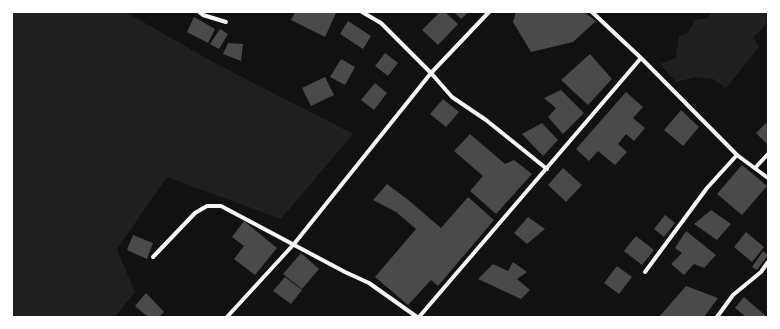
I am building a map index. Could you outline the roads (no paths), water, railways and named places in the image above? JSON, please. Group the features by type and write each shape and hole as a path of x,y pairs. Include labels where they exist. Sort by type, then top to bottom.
{"street":[{"path":"199,12 203,15 226,22"},
{"path":"362,12 381,23 430,73 452,98 486,120 546,169"},
{"path":"227,317 294,244 430,73 490,12"},
{"path":"592,12 641,58 737,154 768,178"},
{"path":"154,257 195,213 207,206 221,206 345,272 369,282 418,317 641,58"},
{"path":"645,272 707,188 737,154"},
{"path":"755,168 768,154"},
{"path":"718,317 733,295 761,272 768,262"}]}
